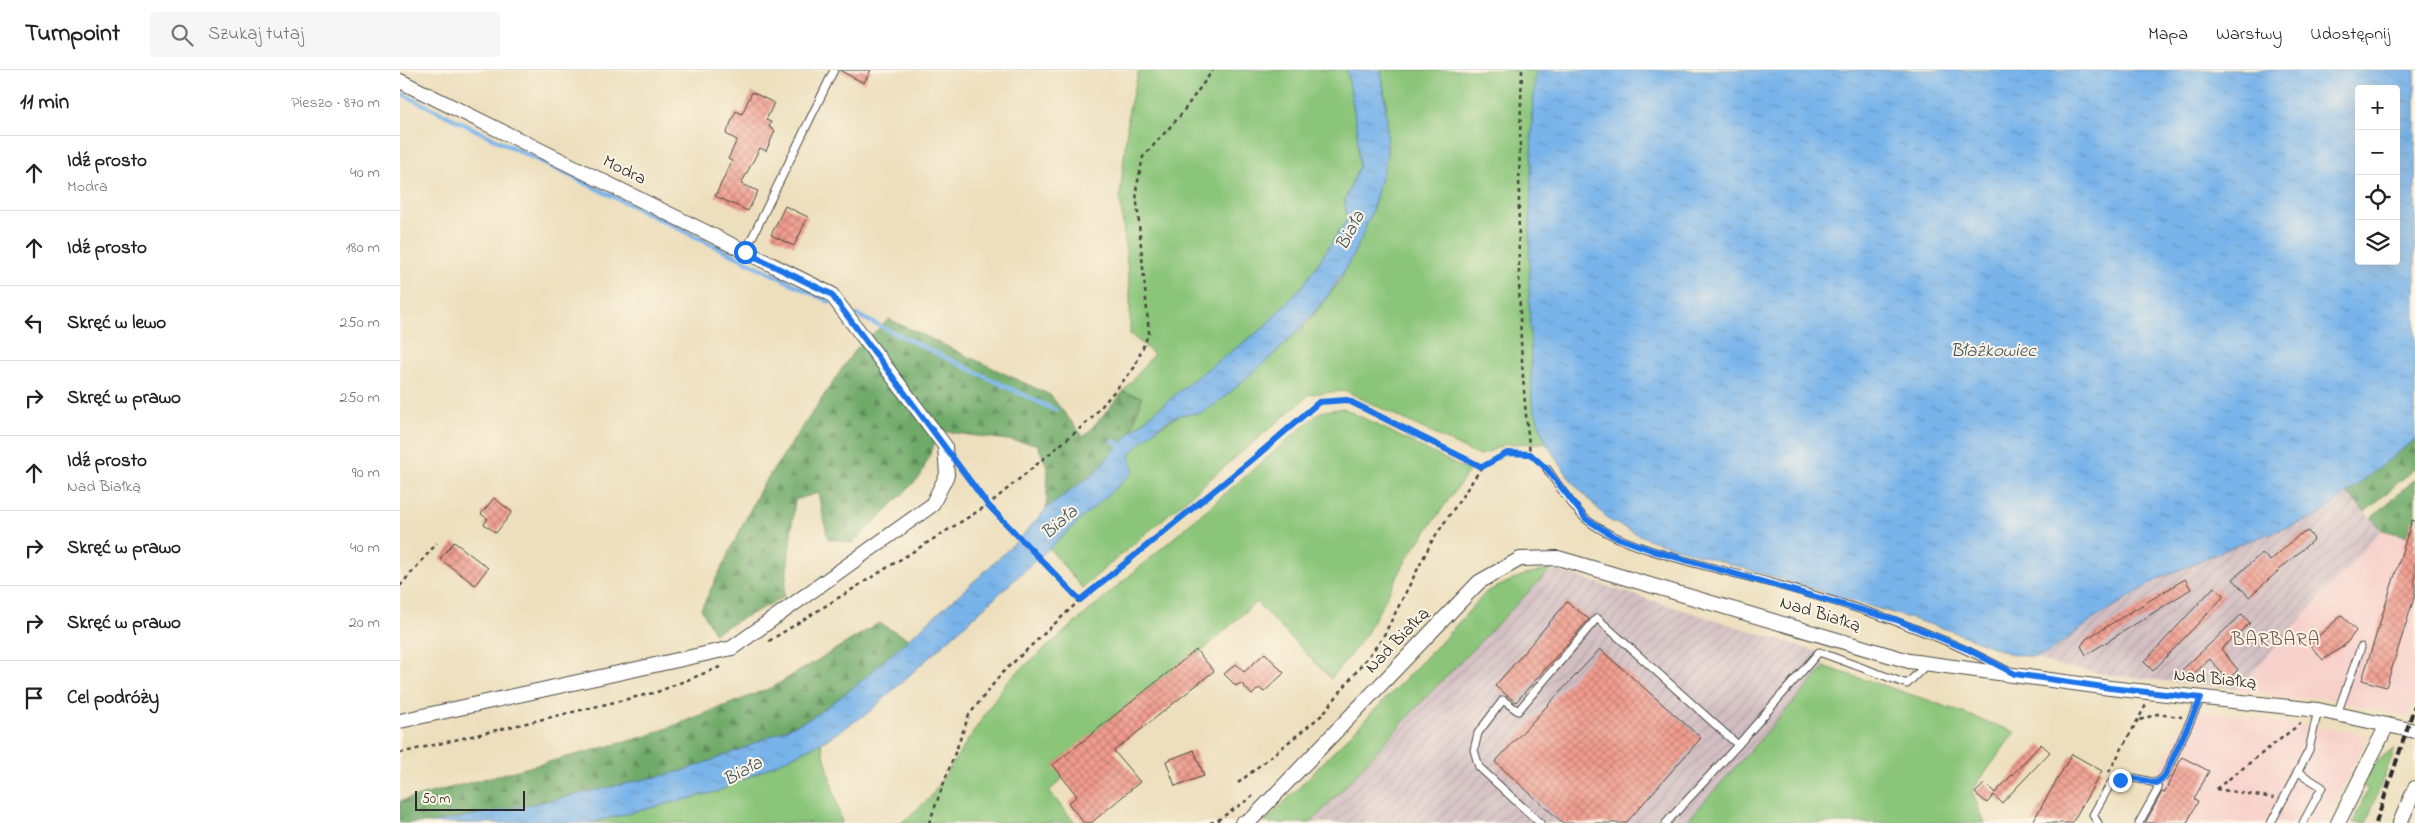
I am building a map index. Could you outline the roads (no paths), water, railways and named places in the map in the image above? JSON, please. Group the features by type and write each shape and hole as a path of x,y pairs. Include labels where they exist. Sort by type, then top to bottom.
{"street":[{"name":"Modra","path":"400,81 831,294 945,446 947,475 932,505 732,648 400,721"},
{"name":"Nad Białką","path":"1242,823 1251,820 1479,582 1520,559 1558,558 1926,664 2201,698 2318,710 2415,731"},
{"path":"2338,823 2387,725"},
{"path":"2400,823 2415,788"}],"lane":[{"path":"745,252 834,70"},
{"path":"1547,469 1586,519 1613,536 1654,551 1897,620 1969,650 2015,674"},
{"path":"1540,823 1479,767 1474,750 1478,733 1503,700 1518,711 1597,618 1738,745"},
{"path":"2337,714 2361,647"},
{"path":"1666,823 1738,745 1819,652 1906,684 1926,664"},
{"path":"2098,823 2093,815 2111,783 2134,778 2156,783 2164,777 2201,698"},
{"path":"2271,823 2309,750 2318,710"},
{"path":"2298,772 2322,786 2303,823"},
{"path":"2139,823 2158,788 2156,783"}],"water":[{"name":"Biała","path":"1347,70 1381,70 1387,119 1387,154 1371,214 1348,265 1333,288 1299,330 1279,350 1223,398 1203,412 1174,417 1147,437 1130,454 1133,472 868,713 821,743 716,792 589,823 431,823 538,803 683,771 742,749 811,718 853,688 979,577 1023,535 1046,509 1093,474 1131,432 1194,379 1262,329 1305,283 1347,220 1345,200 1359,166 1357,129"},
{"name":"Błażkowiec","path":"1536,70 2415,70 2415,439 2317,517 2237,545 2158,579 2094,619 2046,654 2033,657 2008,653 1949,630 1650,540 1609,520 1573,483 1546,443 1532,402 1529,289 1532,116"}],"waterway":[{"path":"400,93 830,302"},
{"path":"857,315 1055,410"},
{"path":"1113,441 1124,447"}],"railway":[{"path":"2376,823 2415,705"}],"district":[{"name":"BARBARA","path":"2276,640"}]}
